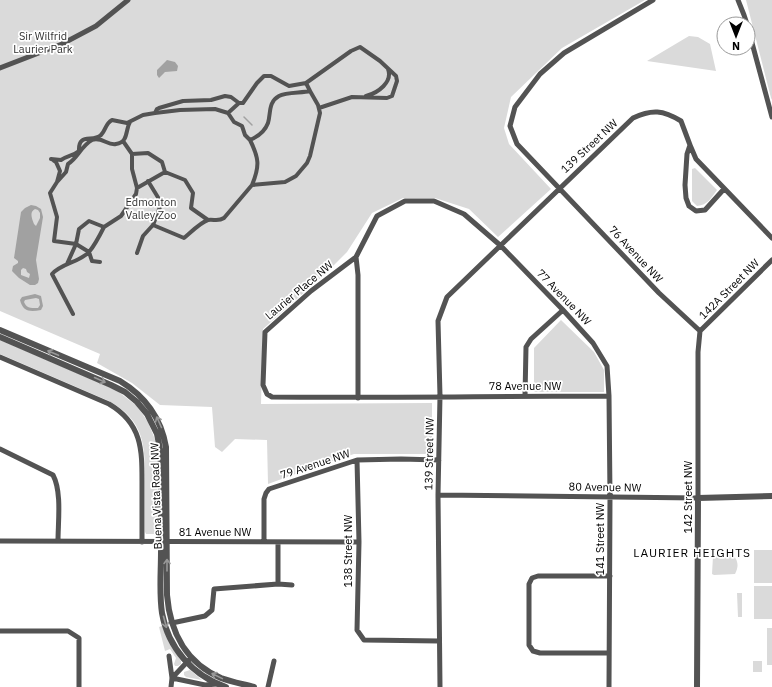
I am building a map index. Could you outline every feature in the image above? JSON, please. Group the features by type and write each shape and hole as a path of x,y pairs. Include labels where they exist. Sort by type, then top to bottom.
{"street":[{"path":"0,68 62,44 96,26 128,0"},
{"name":"76 Avenue NW","path":"653,0 564,52 540,74 515,107 510,126 517,144 659,293 700,331"},
{"path":"738,0 744,16"},
{"path":"228,113 239,103 244,101 262,77 266,75 271,76 289,86 306,83 351,51 360,47 386,65 396,76 397,79 392,96 384,99 352,97 319,108"},
{"path":"756,56 772,117"},
{"path":"362,97 373,93 382,87 386,82 389,74 386,65"},
{"path":"252,185 286,182 302,170 307,163 319,116 319,108 306,83"},
{"path":"250,140 258,136 267,124 270,107 275,99 285,94 310,91"},
{"path":"155,113 159,108 183,101 211,100 225,96 231,97 239,103"},
{"path":"194,110 195,100"},
{"path":"57,182 60,171 56,162 51,159 61,160 74,155 86,144 102,134 106,125 110,121 114,120 124,123 130,122 143,115 155,113 180,110 220,110 228,113 234,122 242,126 245,135 250,140 256,152 258,163 252,185 224,218 219,221 208,220 191,208 193,193 186,180 165,172 137,188"},
{"name":"139 Street NW","path":"440,687 438,495 440,396 438,321 447,297 633,118 644,113 657,112 670,114 681,121 690,145"},
{"path":"95,139 103,140 113,145 123,141 130,122"},
{"path":"73,314 52,274 57,269 67,264 81,260 90,252 104,227 121,216 136,194 137,188 132,170 132,154 123,141"},
{"path":"690,145 687,154 685,185 686,198 689,206 696,211 704,210 724,189"},
{"path":"690,145 696,159 772,238"},
{"path":"79,151 73,161 68,164 66,172 50,193 57,217 54,241 76,244 90,252 92,262 100,262"},
{"path":"132,154 148,153 162,162 165,172"},
{"path":"137,253 143,236 153,225 159,209 160,202 148,181"},
{"name":"Laurier Place NW","path":"440,396 358,398 272,397 267,394 263,385 265,332 311,291 356,257 377,216 405,201 434,201 464,214 501,246"},
{"path":"153,225 184,238 208,220"},
{"path":"67,264 76,244 80,229 89,221 104,227"},
{"path":"96,240 101,243"},
{"name":"77 Avenue NW","path":"501,246 593,343 607,366"},
{"path":"356,257 358,275 358,398"},
{"name":"142A Street NW","path":"700,331 772,260"},
{"path":"526,396 526,347 531,339 563,310"},
{"name":"Buena Vista Road NW","path":"0,330 120,381 134,390 146,402 159,423 166,447 161,604 163,617 170,638 187,662 199,673 217,684 226,687"},
{"name":"142 Street NW","path":"697,687 698,352 700,331"},
{"name":"Buena Vista Road NW","path":"0,337 118,388 131,397 142,408 154,427 160,449 168,610 172,623 180,642 192,658 203,668 222,678 254,687"},
{"name":"Buena Vista Road NW","path":"0,357 109,404 121,412 131,422 138,435 142,452 142,542"},
{"name":"141 Street NW","path":"607,366 609,396 610,497 609,687"},
{"name":"78 Avenue NW","path":"440,396 609,396"},
{"path":"2,450 53,475 56,481 58,497 58,541"},
{"name":"79 Avenue NW","path":"264,542 264,499 269,489 357,460 439,460"},
{"name":"138 Street NW","path":"357,460 359,542 357,630 364,640 439,641"},
{"name":"80 Avenue NW","path":"438,495 698,498 772,496"},
{"name":"81 Avenue NW","path":"0,541 359,542"},
{"path":"278,542 278,584"},
{"path":"609,653 540,653 533,651 529,645 529,584 532,578 538,576 610,576"},
{"path":"172,623 205,616 212,610 214,589 278,584 292,585"},
{"path":"0,631 68,631 79,638 79,687"},
{"path":"169,656 172,678 171,687"},
{"path":"172,678 192,658"},
{"path":"268,687 274,661"},
{"path":"172,678 205,685 217,684"}],"green space":[{"name":"Edmonton Valley Zoo","path":"0,0 645,0 562,48 511,97 504,128 509,144 551,189 498,237 469,209 435,198 403,198 372,213 347,252 326,273 263,329 261,404 432,403 432,454 354,454 268,484 267,440 235,439 222,452 215,447 212,407 160,405 132,383 97,363 100,354 0,311"},
{"path":"746,0 772,0 772,100 756,39 756,16 750,16"},
{"path":"689,36 698,37 710,44 716,71 647,61"},
{"path":"695,168 717,190 707,203 697,206 692,201 692,169"},
{"path":"561,320 594,352 604,370 604,392 534,392 534,348"},
{"path":"0,340 116,390 137,406 148,422 156,442 158,531 155,531 154,534 146,534 145,532 145,469 143,446 136,426 130,417 109,401 0,354"},
{"path":"754,550 772,550 772,583 754,583"},
{"path":"724,551 732,554 738,566 737,570 735,574 714,575 712,574 713,556"},
{"path":"754,586 772,586 772,619 754,619"},
{"path":"737,593 742,593 742,617 738,617"},
{"path":"162,626 170,644 181,661 181,664 178,666 175,666 174,664 176,658 170,649 165,651 159,627"},
{"path":"767,628 772,628 772,665 767,665"},
{"path":"753,661 762,661 762,672 753,672"},
{"path":"190,670 202,680 186,677 184,672"}],"shaded area":[{"path":"167,60 175,62 178,66 177,71 165,72 159,78 157,75 157,70"},
{"path":"31,205 36,206 41,209 43,217 36,260 39,279 38,283 35,285 30,285 19,278 12,271 13,266 18,263 18,261 14,258 21,212","holes":["35,209 40,213 40,218 36,226 32,216 32,212","23,268 30,274 29,278 21,275 21,270"]},
{"path":"35,294 41,296 43,306 41,310 30,311 25,309 20,300 22,297","holes":["36,298 39,299 40,305 38,308 28,307 24,302 25,300"]}],"waterway":[{"path":"244,117 252,125"}],"district":[{"name":"LAURIER HEIGHTS","path":"692,552"}],"park label":[{"name":"Sir Wilfrid Laurier Park","path":"43,42"}]}
